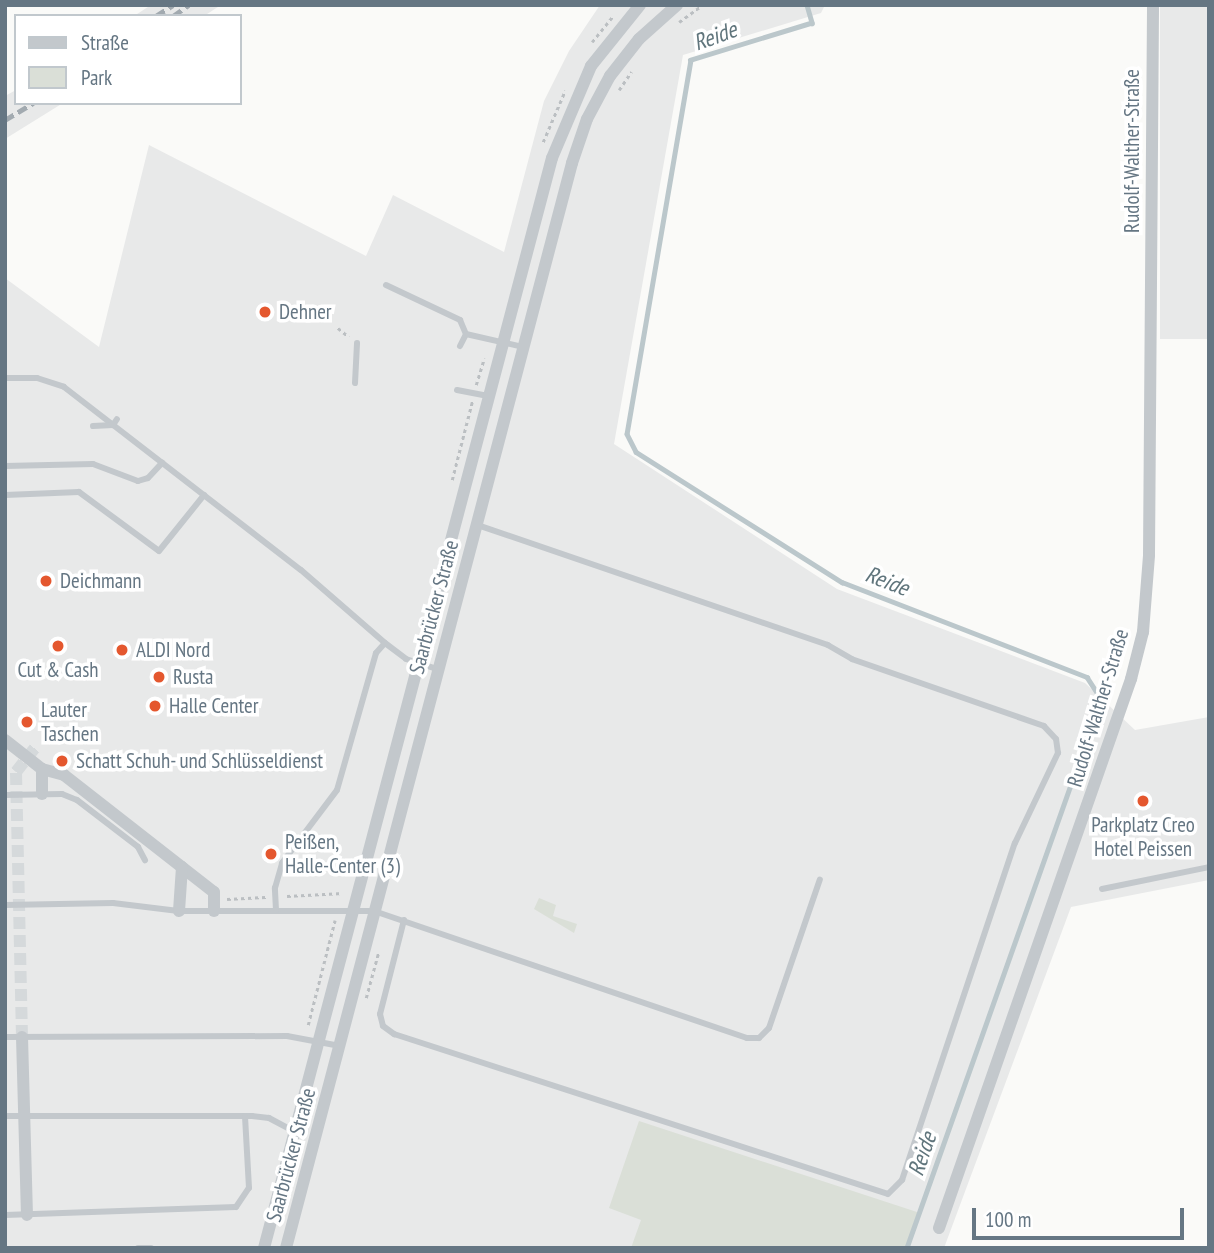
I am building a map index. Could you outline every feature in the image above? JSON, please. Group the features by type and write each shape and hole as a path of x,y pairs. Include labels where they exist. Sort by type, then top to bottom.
{"street":[{"name":"Saarbrücker Straße","path":"264,1248 503,342 569,111 591,66 640,5"},
{"name":"Saarbrücker Straße","path":"286,1248 475,525 587,119 623,57 677,5"},
{"name":"Rudolf-Walther-Straße","path":"939,1228 1132,679 1143,632 1149,555 1153,5"},
{"path":"5,740 42,769 64,775 81,796 115,822 146,837 214,892 214,911"},
{"path":"42,769 42,794"},
{"path":"179,911 182,867"},
{"path":"22,1037 27,1214"}],"lane":[{"path":"386,285 460,320 466,334 460,346"},
{"path":"466,334 523,347"},
{"path":"355,383 357,343"},
{"path":"5,378 50,380 115,422 162,463 301,570 385,643 418,664 437,669"},
{"path":"457,390 489,396"},
{"path":"93,426 115,422"},
{"path":"5,466 93,464 138,481 148,478 162,463"},
{"path":"5,495 79,492 159,551 204,495"},
{"path":"404,920 380,1014 383,1027 394,1034 888,1194 902,1180 1015,843 1058,753 1056,739 1044,726 852,659 828,645 475,525"},
{"path":"276,910 275,888 282,863 337,790 369,666 385,643"},
{"path":"5,795 81,796"},
{"path":"115,822 138,847 145,860"},
{"path":"1102,889 1209,867"},
{"path":"5,905 113,902 179,911 354,908 374,911 734,1034 759,1038 769,1028 820,879"},
{"path":"5,1037 287,1036 340,1046"},
{"path":"5,1116 249,1116 269,1118 295,1132"},
{"path":"5,1215 236,1207 245,1199 249,1188 249,1116"},
{"path":"138,1248 151,1248"}],"path":[{"path":"675,26 702,5"},
{"path":"612,101 637,64"},
{"path":"338,328 357,343"},
{"path":"377,960 380,948"},
{"path":"172,1248 180,1244 214,1248"}],"shaded area":[{"path":"151,5 221,5 207,14 137,14"},
{"path":"600,5 825,5 821,13 683,55 614,444 837,589 1085,683 1135,730 1209,717 1209,880 1071,907 944,1248 5,1248 5,278 99,347 149,145 366,256 393,195 504,252 544,101 569,51"},
{"path":"1160,5 1209,5 1209,339 1160,339"},
{"path":"14,91 14,105 60,105 5,139 5,96"}],"green space":[{"path":"539,898 556,905 553,916 577,924 574,933 534,909"},
{"path":"639,1121 920,1213 908,1248 631,1248 641,1220 609,1208"}],"waterway":[{"name":"Reide","path":"807,5 812,23 691,60 627,434 636,452 842,582 1087,677 1098,694 1099,706 907,1248"}],"tunnel":[{"path":"22,1037 16,772 35,748"}],"railway":[{"path":"159,14 173,5"},
{"path":"176,14 189,5"},
{"path":"5,120 30,105"}],"place":[{"name":"Dehner","path":"265,312"},
{"name":"Deichmann","path":"46,581"},
{"name":"Cut & Cash","path":"58,646"},
{"name":"ALDI Nord","path":"122,650"},
{"name":"Rusta","path":"159,677"},
{"name":"Halle Center","path":"155,706"},
{"name":"Lauter Taschen","path":"27,722"},
{"name":"Schatt Schuh- und Schlüsseldienst","path":"62,761"},
{"name":"Parkplatz Creo Hotel Peissen","path":"1143,801"},
{"name":"Peißen, Halle-Center (3)","path":"271,854"}]}
